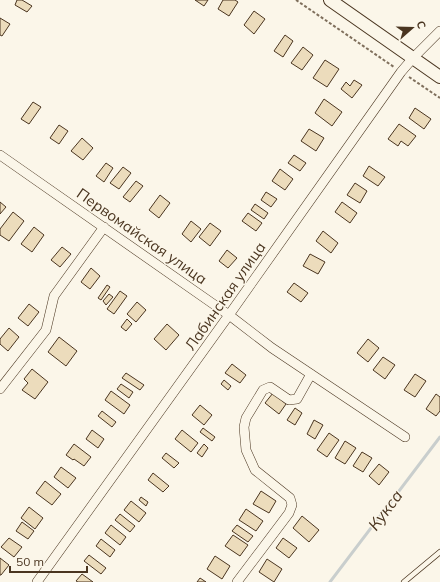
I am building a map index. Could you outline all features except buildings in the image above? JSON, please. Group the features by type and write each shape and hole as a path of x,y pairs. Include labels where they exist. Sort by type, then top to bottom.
{"street":[{"path":"330,0 440,77"},
{"name":"Лабинская улица","path":"37,582 230,315 401,72 440,31"},
{"name":"Первомайская улица","path":"0,155 230,315 272,348 405,437"},
{"path":"0,389 46,330 54,296 104,227"},
{"path":"237,582 288,513 292,505 290,498 255,470 250,462 246,450 244,427 246,418 263,390 270,387 289,400 297,399 311,374"}],"lane":[{"path":"404,582 440,552"}],"path":[{"path":"296,0 440,98"}],"waterway":[{"name":"Кукса","path":"330,582 440,437"}]}
